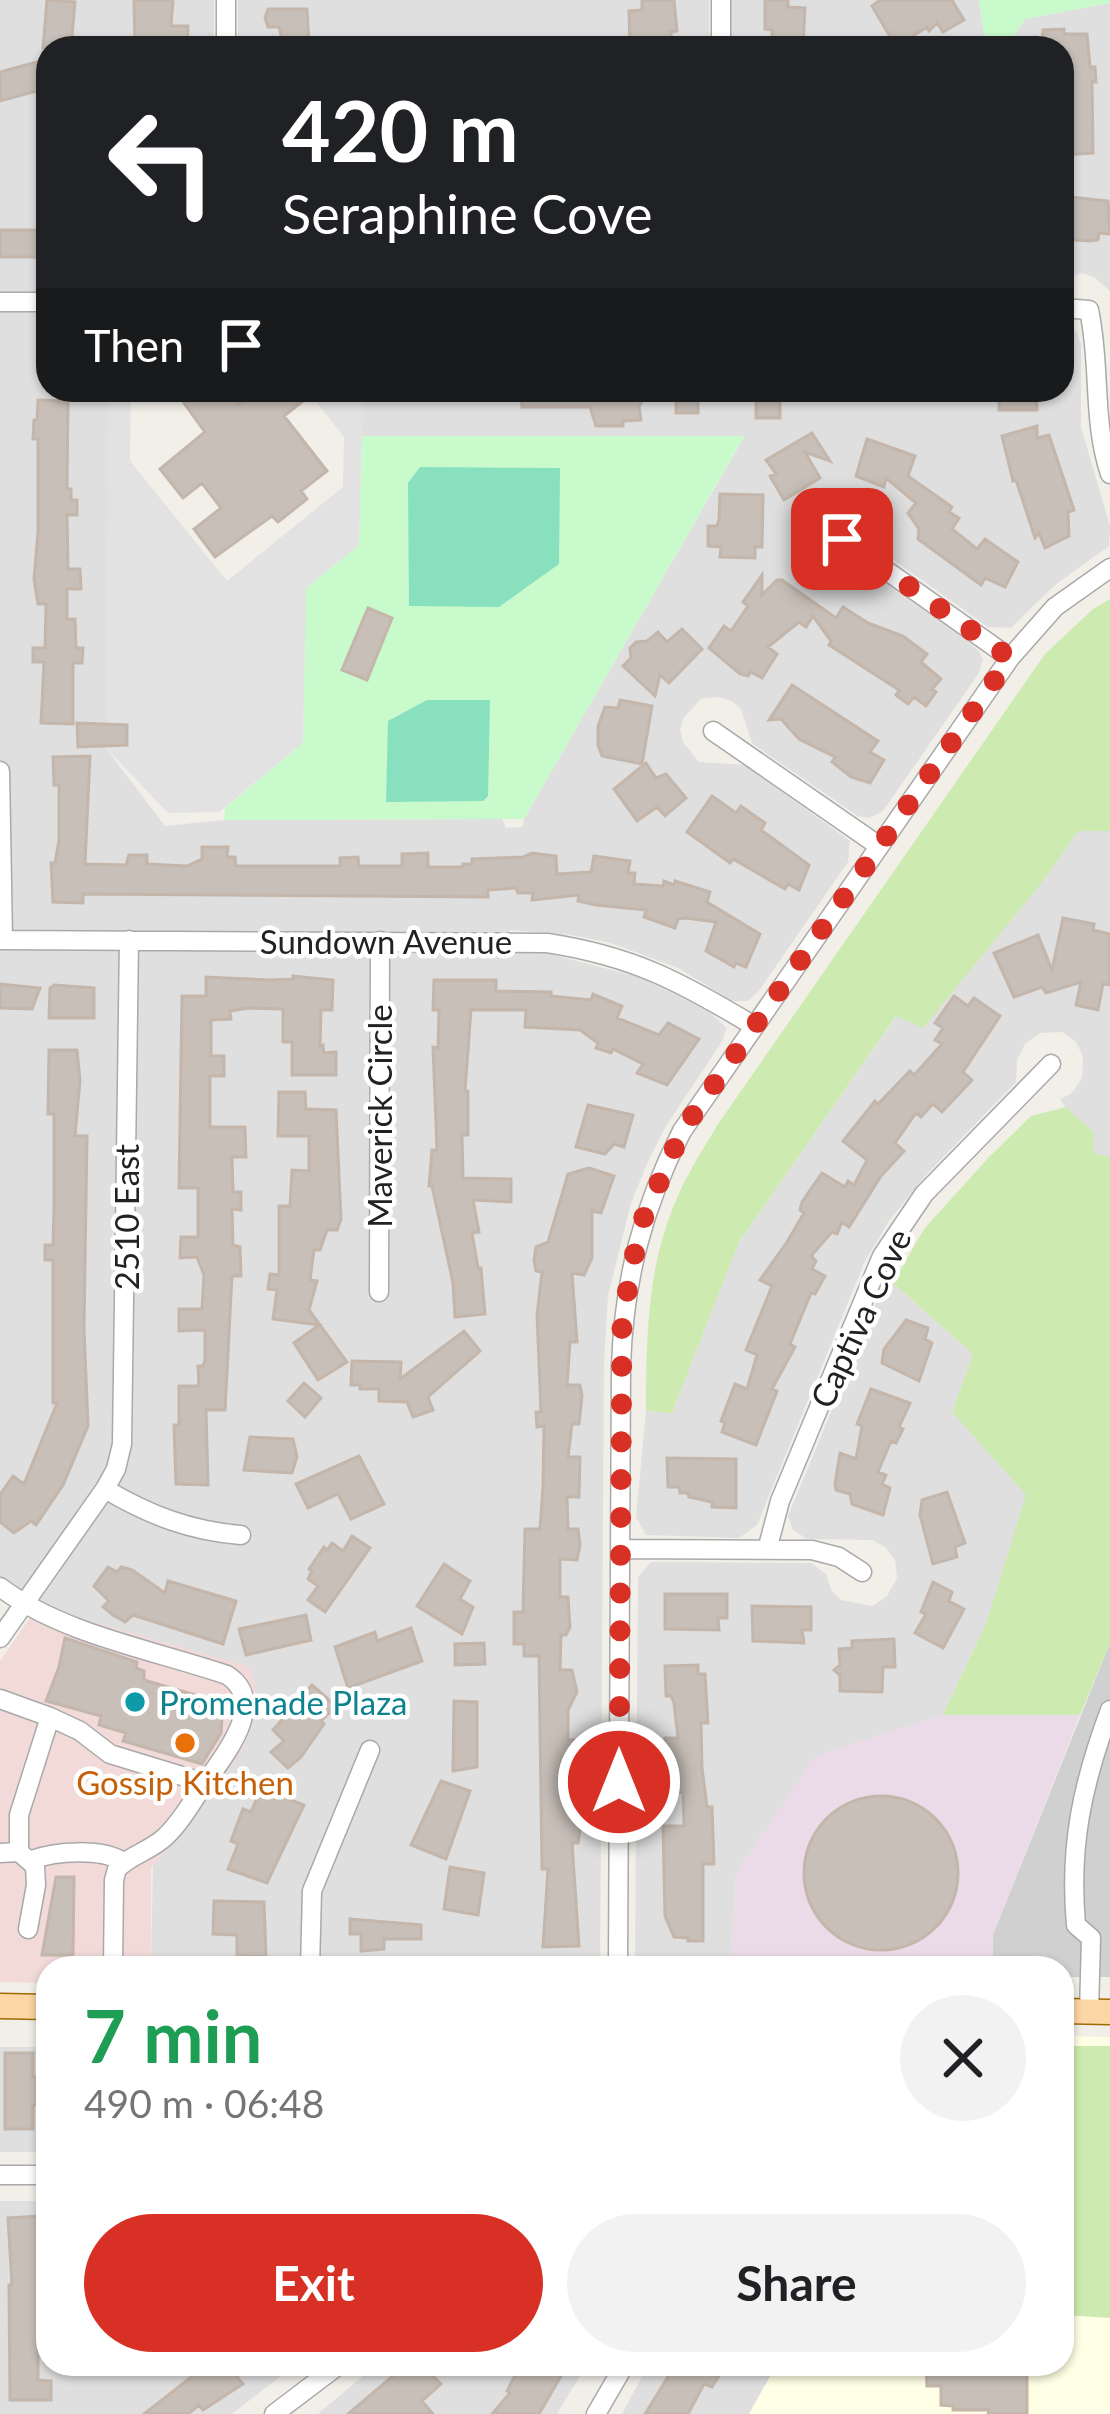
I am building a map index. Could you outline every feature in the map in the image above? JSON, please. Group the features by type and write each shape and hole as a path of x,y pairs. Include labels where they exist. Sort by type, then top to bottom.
{"main road":[{"path":"0,2006 36,2007"}],"street":[{"path":"226,0 226,36"},
{"path":"721,0 721,36"},
{"path":"0,302 36,302"},
{"path":"1074,309 1089,310 1096,343 1097,417 1110,474"},
{"path":"842,539 1010,658"},
{"path":"618,1956 622,1319 640,1226 682,1131 1010,658 1055,607 1110,568"},
{"path":"713,730 879,846"},
{"path":"0,771 1,940"},
{"name":"Sundown Avenue","path":"1,940 547,943 587,949 663,973 754,1026"},
{"name":"2510 East","path":"0,1637 116,1469 125,1419 129,940"},
{"name":"Maverick Circle","path":"379,1292 380,941"},
{"name":"Captiva Cove","path":"766,1550 780,1501 882,1256 924,1194 1051,1064"},
{"path":"105,1489 170,1522 207,1533 241,1535"},
{"path":"620,1549 812,1550 839,1557 862,1572"},
{"path":"0,1588 52,1618 236,1681 244,1697 235,1739 206,1783 162,1840 123,1862 113,1880 113,1956"},
{"path":"0,1699 71,1725 110,1754 206,1783"},
{"path":"1100,2012 1090,1938 1076,1925 1072,1883 1074,1840 1100,1773 1110,1710"},
{"path":"28,1930 37,1875 17,1855 20,1815 50,1717"},
{"path":"310,1956 312,1891 370,1750"},
{"path":"17,1855 107,1854 123,1862"},
{"path":"0,2175 36,2175"},
{"path":"274,2414 324,2376"},
{"path":"596,2414 618,2376"}],"shaded area":[{"path":"0,0 214,0 214,36 36,36 36,402 109,402 106,748 165,826 224,820 502,819 506,828 523,827 744,437 362,436 363,402 1074,402 1077,332 1081,427 1110,526 1109,546 1055,585 1011,628 988,627 878,549 871,522 861,511 844,505 831,507 811,527 808,545 823,567 837,573 869,572 960,635 983,660 979,673 883,811 869,818 858,816 764,752 752,743 741,709 733,702 719,697 701,699 684,717 683,742 699,762 745,765 850,841 848,862 758,992 748,1001 732,1001 678,968 611,943 509,930 511,950 550,954 646,979 707,1010 727,1028 647,1164 631,1203 608,1296 600,1956 151,1956 153,1863 41,1606 0,1598"},
{"path":"238,0 709,0 709,36 238,36"},
{"path":"731,0 979,0 984,36 731,36"},
{"path":"1110,3 1110,291 1094,277 1074,275 1074,36 1013,36 1025,19"},
{"path":"109,402 131,402 130,461 227,581 343,487 344,437 316,402 363,402 359,545 306,588 303,743 219,812 168,813 106,748"},
{"path":"1078,830 1110,831 1110,1157 1094,1154 1060,1099 1071,1094 1082,1078 1083,1057 1076,1042 1062,1032 1040,1033 1025,1044 1017,1060 1016,1082 925,1176 865,1261 757,1525 739,1538 646,1535 636,1517 646,1411 672,1413 739,1242 897,1015 1044,880"},
{"path":"893,1283 973,1354 952,1412 1027,1495 987,1621 943,1715 815,1757 736,1874 732,1956 635,1956 638,1577 651,1562 811,1563 826,1574 831,1590 841,1600 872,1606 887,1596 897,1578 895,1560 885,1547 872,1540 807,1539 793,1530 788,1516 881,1291"},
{"path":"38,1606 250,1667 258,1701 244,1748 192,1822 151,1868 151,1956 36,1956 36,1983 0,1982 0,1661"},
{"path":"1110,1643 1110,1977 1074,1977 1074,1956 993,1956 993,1935"},
{"path":"943,1715 1080,1715 993,1935 993,1956 732,1956 736,1874 815,1756"},
{"path":"1074,2036 1110,2037 1110,2414 749,2414 770,2376 1074,2376"},
{"path":"0,2047 36,2047 36,2152 0,2152"},
{"path":"0,2201 36,2201 36,2376 281,2376 232,2414 0,2414"},
{"path":"363,2376 580,2376 557,2414 318,2414"},
{"path":"643,2376 770,2376 749,2414 622,2414"}],"green space":[{"path":"979,0 1110,0 1025,19 1013,36 984,36"},
{"path":"362,436 744,436 524,819 224,820 225,808 303,743 306,588 359,545"},
{"path":"420,467 560,468 559,564 499,607 409,606 408,483"},
{"path":"1110,599 1110,831 1078,831 923,1028 896,1016 739,1242 672,1413 646,1411 654,1276 667,1224 696,1160 1045,654"},
{"path":"427,700 490,700 488,796 483,801 386,802 388,721"},
{"path":"1066,1107 1094,1133 1094,1153 1110,1157 1110,1643 1080,1715 943,1715 987,1621 1026,1495 952,1412 973,1354 893,1283 924,1229 989,1157 1031,1116"},
{"path":"1074,2046 1110,2046 1110,2318 1074,2316"}],"building":[{"path":"47,0 75,2 72,36 44,36"},
{"path":"134,0 173,0 171,26 188,26 188,36 135,36"},
{"path":"642,0 674,0 677,31 671,36 630,36 629,11 642,10"},
{"path":"765,0 788,0 788,7 805,8 804,36 772,36 772,30 765,29"},
{"path":"880,0 952,0 964,20 943,32 937,23 913,36 890,36 872,6"},
{"path":"268,9 307,9 308,36 281,36 279,27 268,27"},
{"path":"1043,30 1087,34 1096,82 1092,82 1093,153 1074,154 1074,36 1042,36"},
{"path":"36,62 36,91 0,101 0,72"},
{"path":"1074,197 1108,201 1110,234 1099,233 1098,240 1074,240"},
{"path":"0,230 36,230 36,257 0,257"},
{"path":"38,402 68,402 67,489 71,489 71,500 77,500 77,515 67,515 68,569 80,569 81,589 67,589 67,619 75,619 76,648 83,648 82,663 73,663 73,724 41,723 44,662 33,662 33,648 45,648 46,604 38,604 34,579 38,439 33,439"},
{"path":"302,402 284,416 327,471 301,491 307,499 278,522 272,516 215,557 194,529 221,508 202,483 183,498 160,469 205,432 184,403"},
{"path":"521,402 641,402 641,420 596,426 590,407 522,407"},
{"path":"676,402 698,402 698,413 676,413"},
{"path":"756,402 780,402 780,418 756,418"},
{"path":"999,402 1037,402 1037,410 999,410"},
{"path":"1037,426 1037,438 1049,435 1074,510 1068,512 1069,536 1045,548 1039,533 1035,538 1013,481 1002,436"},
{"path":"812,433 830,461 805,452 820,478 784,500 766,460"},
{"path":"867,439 915,456 908,476 952,507 949,512 959,518 952,529 977,549 985,539 1018,562 1005,587 985,578 981,585 918,539 919,529 908,513 916,503 886,478 884,487 856,476"},
{"path":"720,494 763,495 762,547 755,547 755,558 720,557 721,547 708,546 708,526 717,526 719,519"},
{"path":"762,575 762,595 782,580 836,618 843,607 903,636 927,654 921,662 941,679 926,706 914,697 908,704 896,695 899,690 829,645 831,641 813,616 806,627 799,622 768,647 777,654 762,678 751,672 740,674 709,648 724,626 731,631"},
{"path":"368,608 392,618 367,680 342,670"},
{"path":"682,629 702,649 669,683 660,675 655,696 623,666 631,658 630,648 658,632 667,642"},
{"path":"792,685 878,741 870,752 884,760 870,783 851,777 832,762 835,757 799,739 781,719 769,720"},
{"path":"620,700 652,706 642,764 602,756 598,745 605,707 618,708"},
{"path":"77,723 127,725 127,745 78,747"},
{"path":"90,756 85,864 126,865 129,855 147,855 147,864 187,866 202,859 202,847 228,847 227,857 235,857 236,866 340,866 340,858 358,857 359,866 402,866 402,854 428,853 428,867 463,867 472,864 472,859 532,853 556,856 557,874 591,872 594,856 630,861 628,873 635,873 634,884 663,886 664,881 674,885 675,881 710,892 707,902 760,934 746,967 736,963 734,967 706,951 716,922 678,919 675,928 644,917 646,910 578,901 579,895 532,900 533,893 518,893 516,888 488,890 488,897 83,894 83,903 53,902 51,863 55,863 59,840 59,785 54,785 53,757"},
{"path":"646,763 656,778 666,774 686,798 665,816 657,807 637,821 614,789"},
{"path":"712,796 736,813 741,806 765,823 761,830 809,865 799,890 788,884 785,889 733,859 730,863 687,832"},
{"path":"1063,918 1094,924 1093,930 1110,934 1110,985 1103,984 1098,1010 1076,1005 1081,982 1046,993 1042,987 1014,997 994,953 1038,935 1052,970"},
{"path":"293,976 333,980 332,1010 321,1010 320,1047 323,1045 324,1053 336,1052 336,1075 292,1075 292,1042 283,1042 283,1009 249,1008 230,1011 231,1019 211,1020 211,1056 224,1056 224,1076 210,1076 210,1127 245,1127 246,1157 232,1157 233,1192 241,1192 241,1210 232,1209 233,1245 240,1247 241,1276 232,1276 225,1410 206,1410 208,1485 176,1484 174,1425 179,1425 179,1386 199,1386 198,1366 205,1360 205,1330 179,1331 179,1309 202,1309 204,1275 197,1257 180,1258 181,1237 198,1237 198,1188 179,1188 182,996 206,996 206,977 271,980"},
{"path":"434,980 496,980 496,991 551,992 551,996 591,1000 593,994 622,1006 617,1018 659,1035 668,1023 699,1039 667,1085 637,1073 643,1064 613,1049 611,1053 596,1048 598,1043 580,1030 525,1027 526,1010 471,1010 463,1178 511,1179 511,1202 473,1200 479,1232 472,1233 485,1314 455,1317 453,1283 429,1186 432,1150 437,1150 433,1047 438,1048 439,1010 433,1010"},
{"path":"0,984 40,988 32,1009 0,1008"},
{"path":"54,985 94,988 94,1018 49,1018"},
{"path":"954,996 968,1006 974,998 1000,1016 963,1072 972,1080 942,1112 933,1104 921,1117 916,1113 895,1143 904,1151 881,1176 849,1227 842,1222 837,1234 832,1232 811,1256 816,1261 812,1269 825,1276 815,1294 811,1293 790,1344 795,1347 772,1389 777,1391 756,1445 722,1432 725,1423 721,1421 735,1384 747,1389 757,1355 746,1350 772,1286 760,1280 804,1213 802,1202 822,1173 845,1187 848,1181 854,1185 867,1160 843,1141 875,1101 878,1104 910,1071 914,1075 942,1044 935,1040 943,1028 935,1023"},
{"path":"49,1050 77,1050 80,1080 75,1136 87,1136 84,1329 88,1426 63,1485 36,1525 31,1521 14,1533 0,1522 0,1495 13,1476 24,1484 57,1403 53,1403 53,1260 45,1260 45,1245 53,1245 54,1208"},
{"path":"279,1092 305,1092 306,1109 336,1110 341,1219 337,1230 327,1230 320,1250 314,1250 310,1280 317,1281 309,1310 347,1362 318,1380 294,1343 319,1325 273,1319 277,1290 268,1289 270,1274 279,1275 279,1206 290,1206 292,1170 309,1171 309,1136 278,1136"},
{"path":"588,1105 633,1115 624,1147 614,1144 605,1154 576,1147"},
{"path":"589,1168 614,1176 601,1213 592,1211 592,1258 584,1275 572,1273 577,1342 570,1342 567,1385 580,1385 582,1396 568,1457 580,1457 579,1497 567,1497 568,1529 578,1529 580,1545 577,1560 560,1559 560,1597 568,1597 570,1627 561,1635 560,1670 572,1670 577,1692 568,1710 568,1740 578,1740 578,1778 568,1778 565,1811 576,1811 580,1829 578,1843 572,1843 579,1946 543,1947 548,1869 542,1869 539,1656 524,1656 524,1644 514,1644 514,1612 523,1612 525,1529 540,1529 543,1487 544,1426 537,1427 536,1412 541,1412 537,1315 542,1272 536,1271 534,1260 536,1247 548,1242 568,1174"},
{"path":"906,1320 928,1328 925,1339 932,1343 919,1381 882,1363 884,1349"},
{"path":"464,1331 480,1351 428,1397 433,1410 413,1417 407,1402 379,1401 379,1389 351,1385 352,1361 401,1362 400,1379"},
{"path":"304,1383 321,1398 305,1417 288,1401"},
{"path":"871,1389 910,1403 899,1427 903,1429 896,1443 891,1441 878,1472 886,1475 882,1484 890,1488 883,1515 852,1504 850,1494 836,1490 835,1484 840,1453 856,1459 862,1426 857,1424"},
{"path":"250,1437 293,1439 297,1457 292,1473 244,1470"},
{"path":"359,1456 384,1504 351,1519 338,1494 308,1508 296,1484"},
{"path":"667,1458 736,1459 736,1508 712,1507 712,1502 680,1493 679,1487 668,1487"},
{"path":"947,1492 965,1543 955,1547 957,1557 933,1564 920,1515 922,1500"},
{"path":"352,1536 370,1548 325,1612 308,1600 318,1586 308,1579 309,1569 324,1547 327,1550 332,1543 343,1551"},
{"path":"444,1564 470,1581 460,1599 473,1607 462,1634 417,1606"},
{"path":"108,1567 117,1572 121,1567 132,1570 165,1593 168,1581 236,1601 223,1644 133,1615 125,1622 113,1615 103,1607 109,1601 94,1586"},
{"path":"933,1582 952,1592 949,1601 964,1609 943,1648 915,1633 926,1614 921,1612"},
{"path":"665,1594 727,1594 727,1618 718,1618 719,1630 665,1629"},
{"path":"752,1606 811,1607 811,1630 802,1630 804,1643 753,1641"},
{"path":"306,1615 311,1640 246,1655 239,1629"},
{"path":"411,1628 422,1661 348,1688 335,1647 375,1632 377,1641"},
{"name":"Promenade Plaza","path":"65,1638 137,1662 144,1680 223,1703 221,1733 202,1764 123,1741 126,1733 99,1725 101,1716 46,1701"},
{"path":"894,1639 895,1667 883,1667 882,1692 840,1691 840,1675 834,1670 840,1665 839,1649 852,1648 852,1641"},
{"path":"484,1643 485,1664 455,1665 455,1644"},
{"path":"698,1665 698,1674 705,1674 708,1723 701,1723 702,1768 707,1807 712,1807 714,1864 703,1864 703,1941 688,1941 674,1937 665,1916 663,1826 684,1826 683,1792 676,1793 672,1776 665,1775 665,1738 678,1738 674,1703 666,1696 665,1666"},
{"path":"312,1685 336,1706 288,1768 271,1752 284,1741 273,1730"},
{"path":"454,1701 477,1702 477,1767 453,1771"},
{"path":"441,1781 470,1791 446,1859 411,1845"},
{"path":"261,1788 304,1805 267,1883 228,1869 238,1844 231,1841 243,1809 251,1812"},
{"path":"881,1796 910,1802 935,1819 952,1844 958,1873 952,1902 935,1927 910,1944 881,1950 852,1944 827,1927 810,1902 804,1873 810,1844 827,1819 852,1802"},
{"path":"450,1867 484,1873 478,1915 444,1909"},
{"path":"56,1877 74,1877 73,1955 42,1955"},
{"path":"214,1901 264,1902 266,1956 237,1956 237,1935 213,1934"},
{"path":"350,1919 421,1925 421,1939 384,1939 384,1949 361,1951 361,1934 350,1934"},
{"path":"5,2053 33,2053 33,2129 5,2129"},
{"path":"36,2216 36,2376 51,2381 51,2400 10,2400 8,2218"},
{"path":"193,2376 238,2376 243,2384 203,2410 199,2405 188,2414 144,2414"},
{"path":"393,2376 433,2376 441,2384 422,2401 433,2414 348,2414"},
{"path":"515,2376 561,2376 539,2414 492,2414 510,2393"},
{"path":"669,2376 719,2376 712,2387 704,2384 688,2414 645,2414"},
{"path":"927,2376 1027,2376 1027,2414 953,2410 953,2406 941,2405 941,2386 927,2386"}],"place":[{"name":"Promenade Plaza","path":"135,1702"},
{"name":"Gossip Kitchen","path":"185,1743"}],"route":[{"path":"619,1782 622,1319 640,1226 682,1131 1010,658 842,539"}]}
